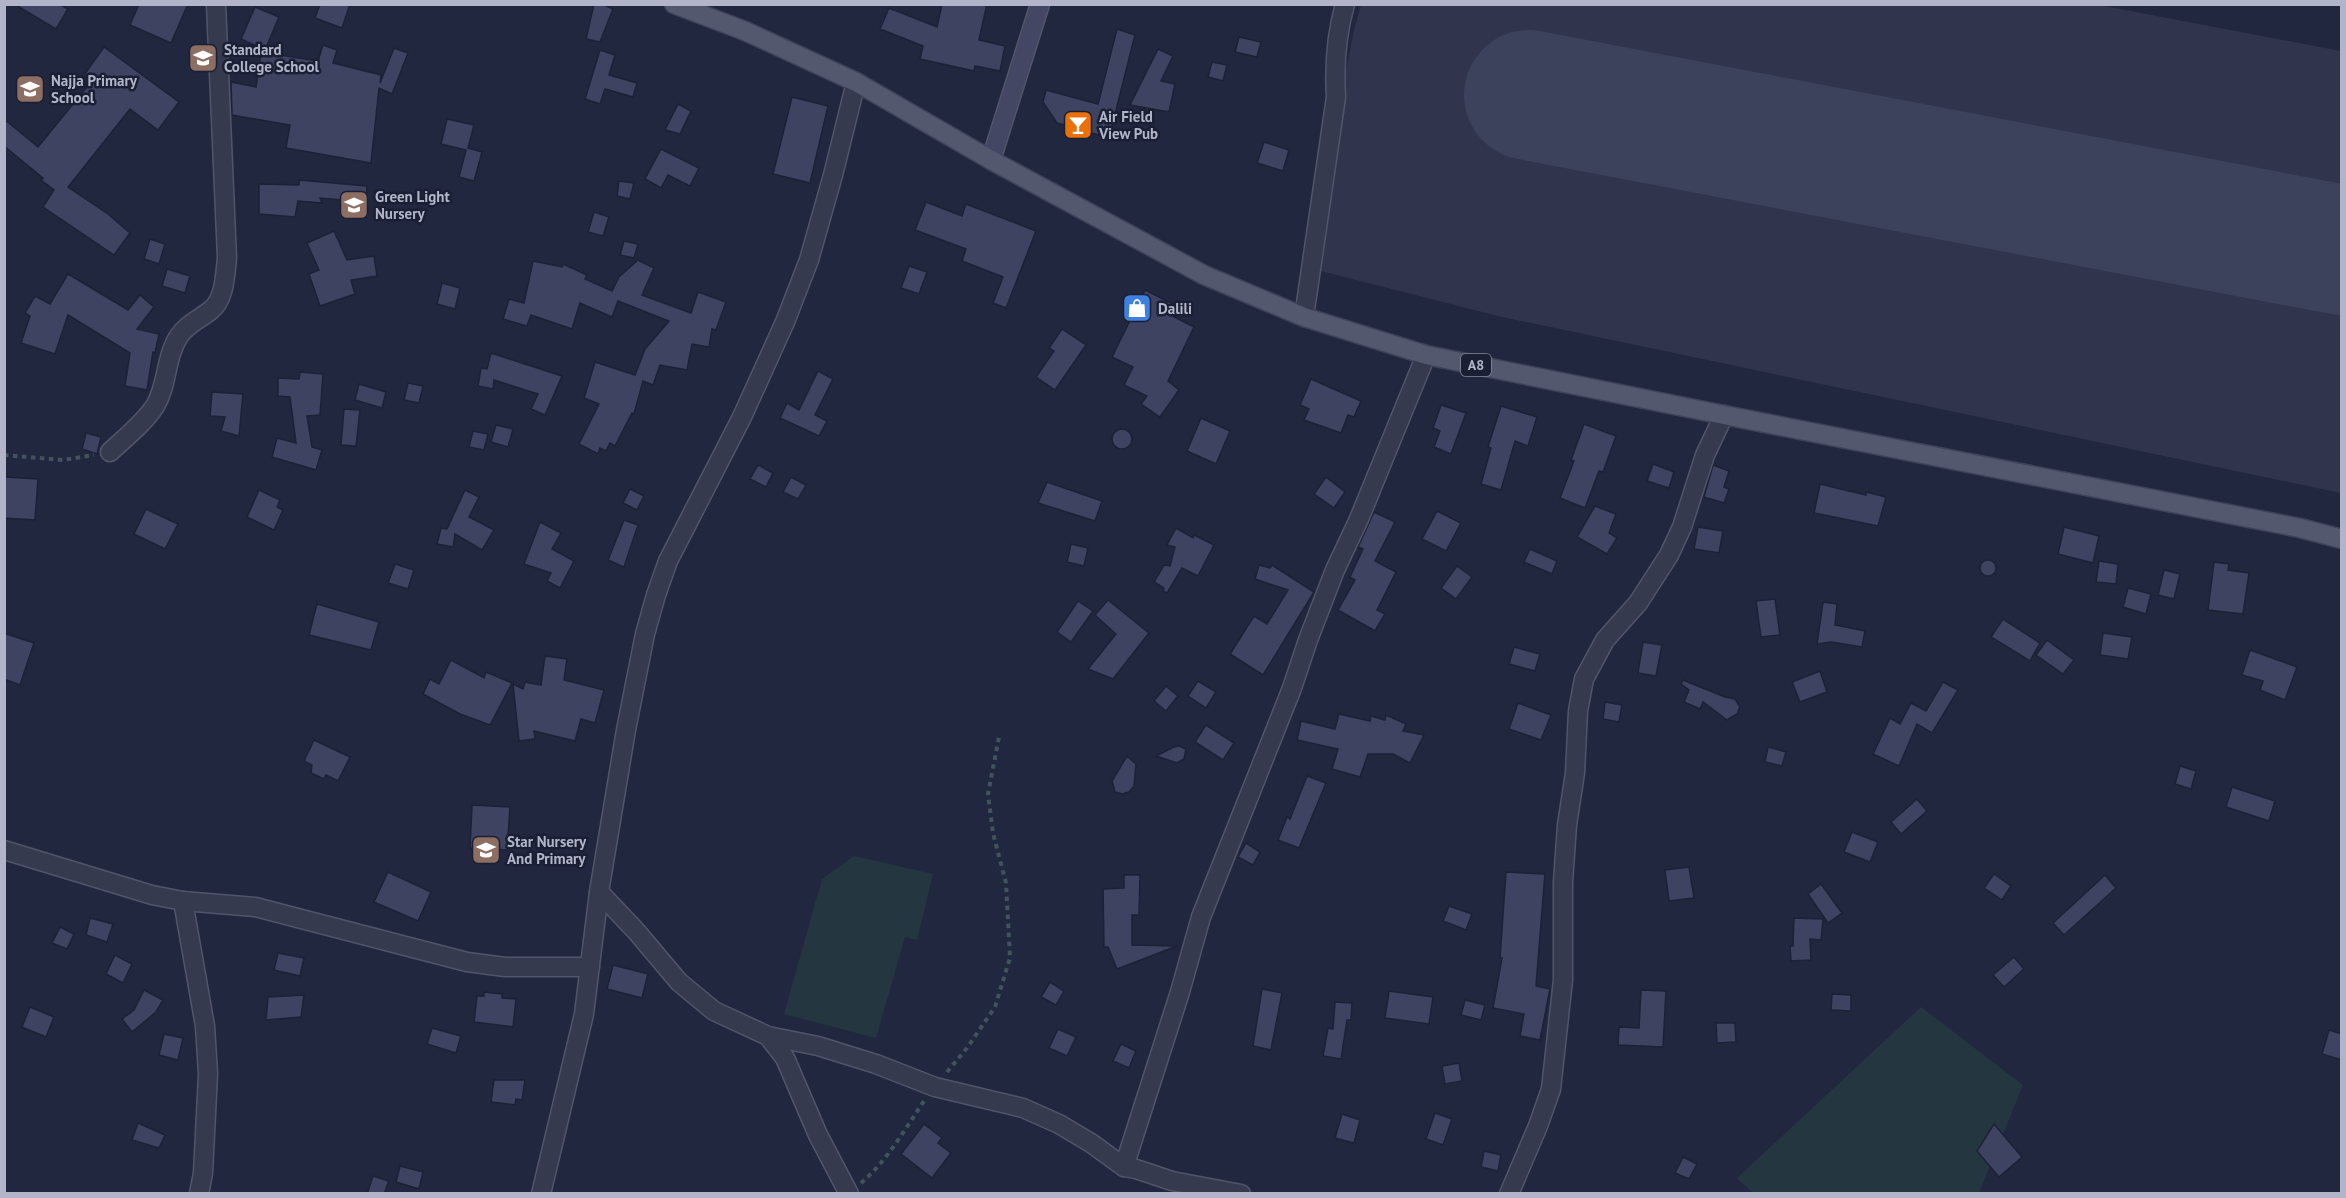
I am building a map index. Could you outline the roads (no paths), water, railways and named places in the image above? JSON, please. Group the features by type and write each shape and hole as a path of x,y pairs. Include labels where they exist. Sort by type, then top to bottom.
{"main road":[{"name":"A8","path":"674,4 745,31 856,82 991,160 1204,275 1304,317 1426,355 1724,416 2300,528 2342,539"}],"street":[{"path":"110,452 134,430 155,405 172,350 180,335 197,319 213,309 220,297 227,258 216,4"},
{"path":"991,160 1040,4"},
{"path":"1304,317 1335,97 1334,65 1345,4"},
{"path":"541,1194 585,1014 599,892 626,730 645,634 656,595 668,561 742,417 785,322 812,249 856,82"},
{"path":"1124,1167 1180,992 1201,917 1292,688 1335,570 1359,519 1426,355"},
{"path":"1509,1194 1551,1089 1563,980 1563,882 1567,825 1575,774 1578,711 1584,679 1605,640 1638,603 1669,555 1682,527 1706,455 1724,416"},
{"path":"4,850 152,895 183,901 255,907 467,962 505,967 591,967"},
{"path":"599,892 679,982 714,1011 768,1036 818,1046 851,1056 935,1088 1023,1108 1059,1124 1091,1143 1124,1167 1172,1181 1241,1194"},
{"path":"183,901 205,1026 208,1074 203,1173 199,1194"},
{"path":"768,1036 785,1058 818,1135 852,1191"}],"place":[{"name":"Standard College School","path":"203,58"},
{"name":"Najja Primary School","path":"30,89"},
{"name":"Air Field View Pub","path":"1078,125"},
{"name":"Green Light Nursery","path":"354,205"},
{"name":"Dalili","path":"1137,308"},
{"name":"Star Nursery And Primary","path":"486,850"}]}
